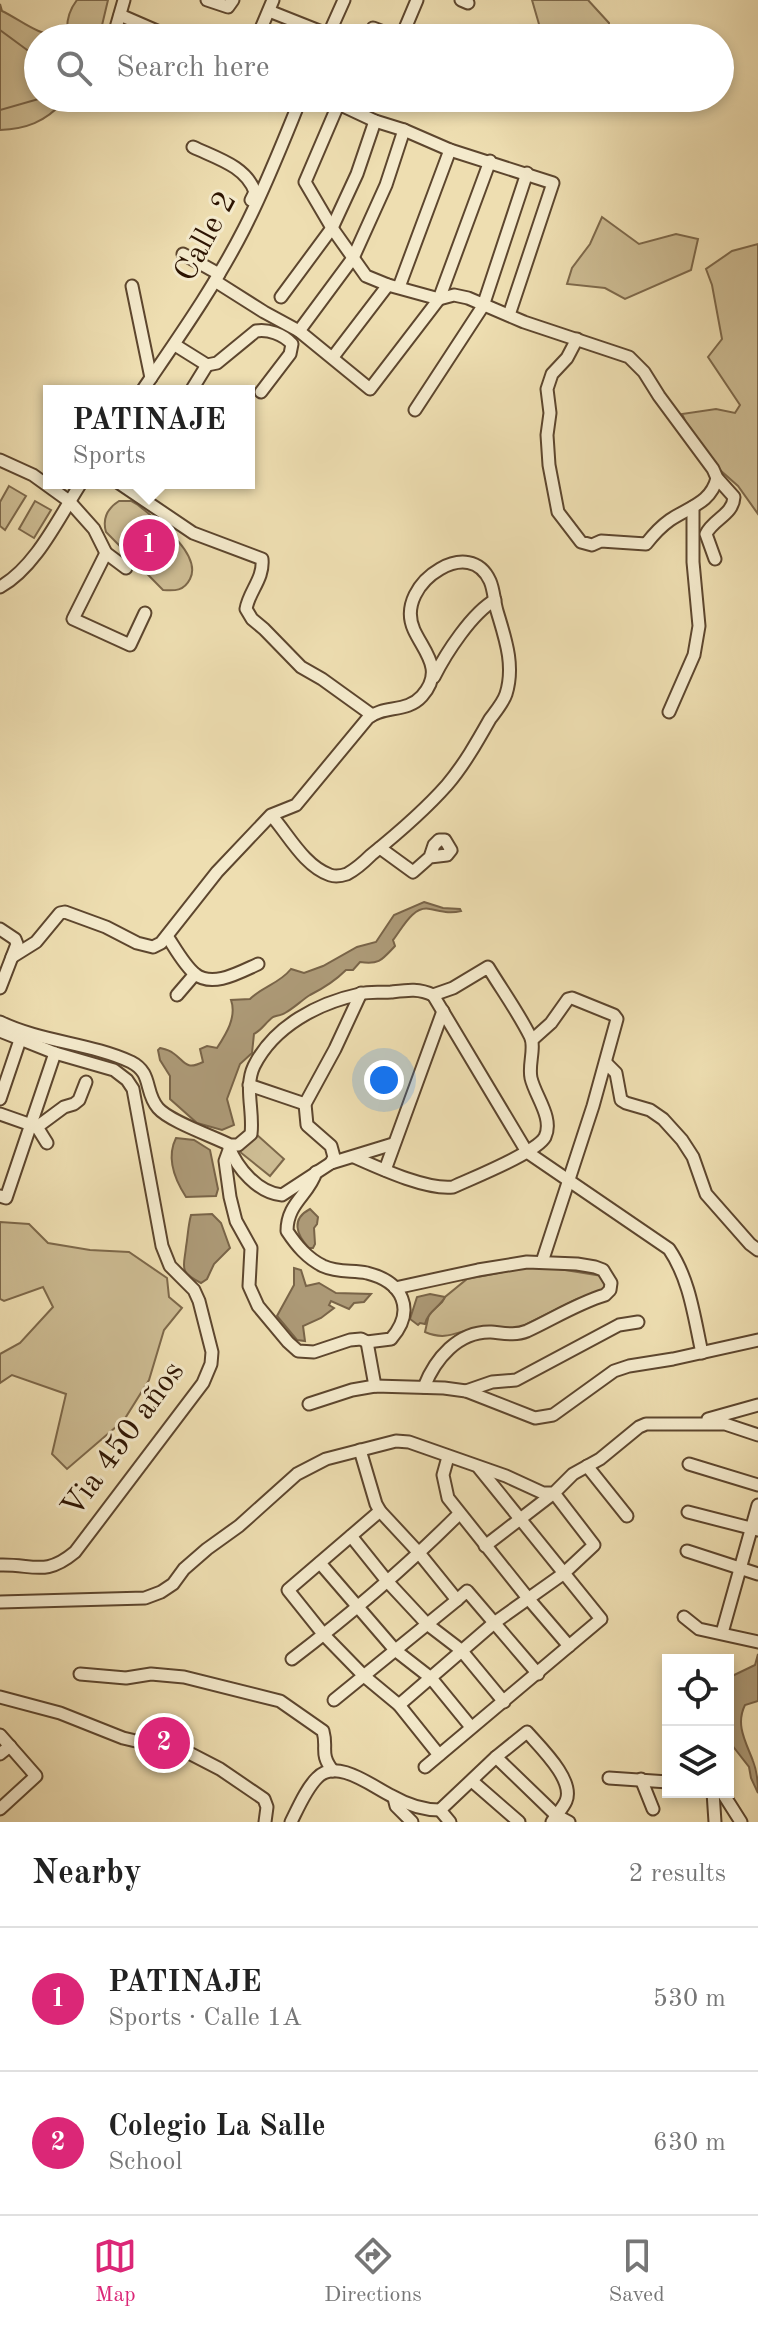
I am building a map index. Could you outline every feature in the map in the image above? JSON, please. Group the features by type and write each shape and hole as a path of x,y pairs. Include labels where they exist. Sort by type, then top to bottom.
{"street":[{"path":"117,24 124,0"},
{"path":"207,0 224,7 228,7 233,0"},
{"path":"336,24 344,0"},
{"path":"406,24 417,0"},
{"path":"271,6 306,24"},
{"path":"120,15 141,24"},
{"name":"Calle 2","path":"146,385 217,278 295,112"},
{"path":"334,112 305,182 366,276 439,299 454,295 468,298 524,322 629,357 644,372 717,478 734,497 729,511 706,534 715,559"},
{"path":"359,112 450,150 553,183 509,315"},
{"path":"281,297 332,228 357,174 375,121"},
{"path":"299,331 353,258 386,185 404,130"},
{"path":"193,147 242,171 250,179 255,192 242,227"},
{"path":"333,357 393,286 450,150"},
{"path":"183,254 264,312 299,331 370,389 439,299 490,161"},
{"path":"415,410 483,306 527,173"},
{"path":"132,286 151,378"},
{"path":"175,345 207,365 217,363 256,331 281,336 292,344 290,354 261,392"},
{"path":"577,339 567,358 552,374 547,389 550,413 547,435 558,512 581,542 592,545 601,541 646,544 661,527 709,497 717,478"},
{"path":"195,385 207,365"},
{"path":"0,460 43,482"},
{"path":"52,489 69,501 94,529 106,553 126,568"},
{"path":"0,587 18,575 34,556 77,489"},
{"path":"132,489 193,533 262,559 263,570 247,602 246,609 252,619 301,667 372,715"},
{"path":"669,712 694,655 699,626 693,562 693,507"},
{"path":"106,553 73,619 130,645 145,613"},
{"path":"271,815 308,860 328,875 342,876 380,848 448,784 505,697 510,678 509,653 491,583 484,571 474,563 457,561 438,570 419,586 412,602 414,629 432,665 428,688"},
{"path":"12,957 36,942 60,913 65,912 145,945 153,947 161,943 217,872 271,815 296,805 372,715 415,703 428,688 454,644 484,606 495,600"},
{"path":"380,848 413,872 430,857"},
{"path":"0,929 17,941 0,988"},
{"path":"167,936 195,974 206,979 228,978 258,964"},
{"path":"354,1157 434,1186 453,1187 527,1152 545,1137 546,1115 529,1066 532,1040 488,967 453,988 433,995"},
{"path":"177,995 195,974"},
{"path":"230,1147 238,1145 251,1134 249,1085 254,1067 271,1041 288,1025 311,1011 361,993 423,989 433,995 527,1152 669,1249 680,1265 702,1353"},
{"path":"331,1163 334,1157 331,1146 307,1125 305,1104 361,993"},
{"path":"532,1040 572,998 617,1019 570,1181 542,1262"},
{"path":"385,1170 443,1011"},
{"path":"0,1022 38,1037 134,1063 146,1073 152,1100 159,1109 230,1147 258,1186 275,1195 288,1193 331,1163 393,1144"},
{"path":"0,1031 55,1053 34,1125 6,1198 0,1196"},
{"path":"0,1099 20,1040"},
{"name":"Via 450 años","path":"0,1565 42,1570 63,1562 75,1552 203,1383 211,1364 212,1352 199,1301 194,1290 173,1271 162,1246 133,1089 121,1075 107,1068 55,1053"},
{"path":"606,1063 616,1073 621,1100 650,1110 663,1119 693,1157 706,1194 758,1250"},
{"path":"34,1125 79,1100 86,1082"},
{"path":"249,1085 305,1104"},
{"path":"0,1114 34,1125 47,1143"},
{"path":"230,1147 225,1161 228,1185 236,1221 251,1248 249,1286 258,1306 288,1342 298,1351 318,1351 350,1340 367,1342 391,1339 402,1323 405,1305 395,1288 370,1274 326,1267 301,1250 287,1231 290,1211 313,1182 316,1172"},
{"path":"395,1288 478,1270 542,1262 595,1267 603,1270 611,1283 605,1295 524,1332 511,1335 487,1332 457,1341 430,1372 424,1387"},
{"path":"466,1391 492,1382 516,1380 619,1325 638,1322"},
{"path":"309,1404 375,1386 424,1387 466,1391 535,1418 545,1418 614,1371 758,1340"},
{"path":"367,1342 375,1386"},
{"path":"487,1399 492,1382"},
{"path":"696,1423 758,1405"},
{"path":"485,1546 554,1493 573,1474 600,1459 646,1424 725,1424 758,1435"},
{"path":"0,1602 145,1598 161,1592 297,1474 326,1459 396,1441 409,1442 506,1476 543,1493 554,1493"},
{"path":"360,1450 380,1511 457,1600"},
{"path":"448,1457 443,1475 448,1498 569,1646"},
{"path":"689,1464 758,1485"},
{"path":"587,1466 627,1516"},
{"path":"425,1767 601,1619 478,1468"},
{"path":"399,1705 461,1650 527,1597 563,1574 594,1545 554,1493"},
{"path":"722,1633 739,1569 754,1529 758,1505"},
{"path":"380,1511 288,1590 324,1635 364,1676 399,1705 439,1755"},
{"path":"688,1512 754,1529"},
{"path":"292,1659 387,1581 459,1514"},
{"path":"351,1536 387,1581 427,1624 461,1650 504,1702"},
{"path":"687,1551 758,1574"},
{"path":"320,1563 395,1650 431,1678 471,1727"},
{"path":"334,1700 467,1591 538,1674"},
{"path":"684,1617 699,1629 758,1642"},
{"path":"80,1674 126,1678 151,1674 184,1677 280,1701 323,1731 324,1758 333,1771"},
{"path":"0,1697 60,1713 123,1738 191,1754 220,1769 264,1799 267,1807 265,1822"},
{"path":"291,1822 317,1777 333,1771 358,1777 394,1798 430,1810 440,1810 527,1732 561,1773 567,1785 566,1802 554,1819"},
{"path":"0,1735 5,1750 36,1776 0,1809"},
{"path":"496,1757 554,1819 569,1822"},
{"path":"609,1778 662,1781"},
{"path":"641,1779 653,1809"},
{"path":"472,1781 519,1822"},
{"path":"394,1798 396,1806 412,1822"},
{"path":"713,1798 715,1822"},
{"path":"726,1798 741,1822"},
{"path":"440,1810 450,1822"}],"shaded area":[{"path":"77,0 108,0 102,24 68,24"},
{"path":"532,0 588,0 609,23 609,24 539,24"},
{"path":"0,4 2,11 25,24 24,112 52,112 34,123 0,130"},
{"path":"602,217 639,244 676,234 698,239 691,270 625,299 605,288 567,284 572,268 590,244"},
{"path":"758,244 758,514 690,431 682,414 716,409 735,413 740,405 708,357 722,339 706,269 732,251"},
{"path":"9,486 26,496 5,530 0,526 0,502"},
{"path":"35,501 51,510 34,538 19,529"},
{"path":"119,501 131,501 138,505 184,548 192,569 185,586 163,590 106,532 107,514"},
{"path":"424,902 461,911 418,911 404,924 393,940 395,946 383,958 372,963 360,962 353,970 346,970 288,1011 273,1017 254,1034 252,1053 240,1064 227,1099 234,1125 222,1130 197,1123 170,1099 170,1076 160,1060 160,1048 192,1066 203,1062 200,1049 207,1046 217,1048 227,1031 233,1013 231,1000 250,999 291,969 304,973 357,947 376,942 394,915"},
{"path":"256,1134 284,1159 270,1176 240,1152"},
{"path":"176,1138 194,1140 210,1150 218,1189 216,1196 186,1197 173,1169 172,1153"},
{"path":"310,1209 318,1217 313,1248 305,1243 298,1227 300,1217"},
{"path":"212,1214 221,1223 230,1248 201,1283 184,1268 189,1223 191,1215"},
{"path":"0,1222 29,1224 48,1243 129,1252 167,1278 169,1297 182,1308 164,1330 149,1380 124,1420 67,1469 52,1454 66,1394 12,1375 0,1383 0,1354 20,1343 53,1307 43,1287 4,1301 0,1299"},
{"path":"530,1267 602,1276 607,1283 606,1289 577,1299 513,1331 485,1327 447,1336 425,1332 429,1314 467,1279"},
{"path":"294,1268 301,1270 306,1286 319,1283 336,1293 371,1294 364,1302 354,1303 349,1309 331,1301 329,1305 334,1308 303,1326 305,1341 297,1340 277,1316 294,1285"},
{"path":"430,1294 445,1297 425,1324 418,1325 410,1319 417,1297"},
{"path":"758,1654 758,1701 745,1705 741,1720 755,1769 758,1793 749,1767 734,1748 734,1675 755,1665"}],"waterway":[{"path":"0,30 24,48"},
{"path":"0,110 24,103"}],"place":[{"name":"PATINAJE","path":"149,545"},
{"name":"Colegio La Salle","path":"164,1743"}]}
